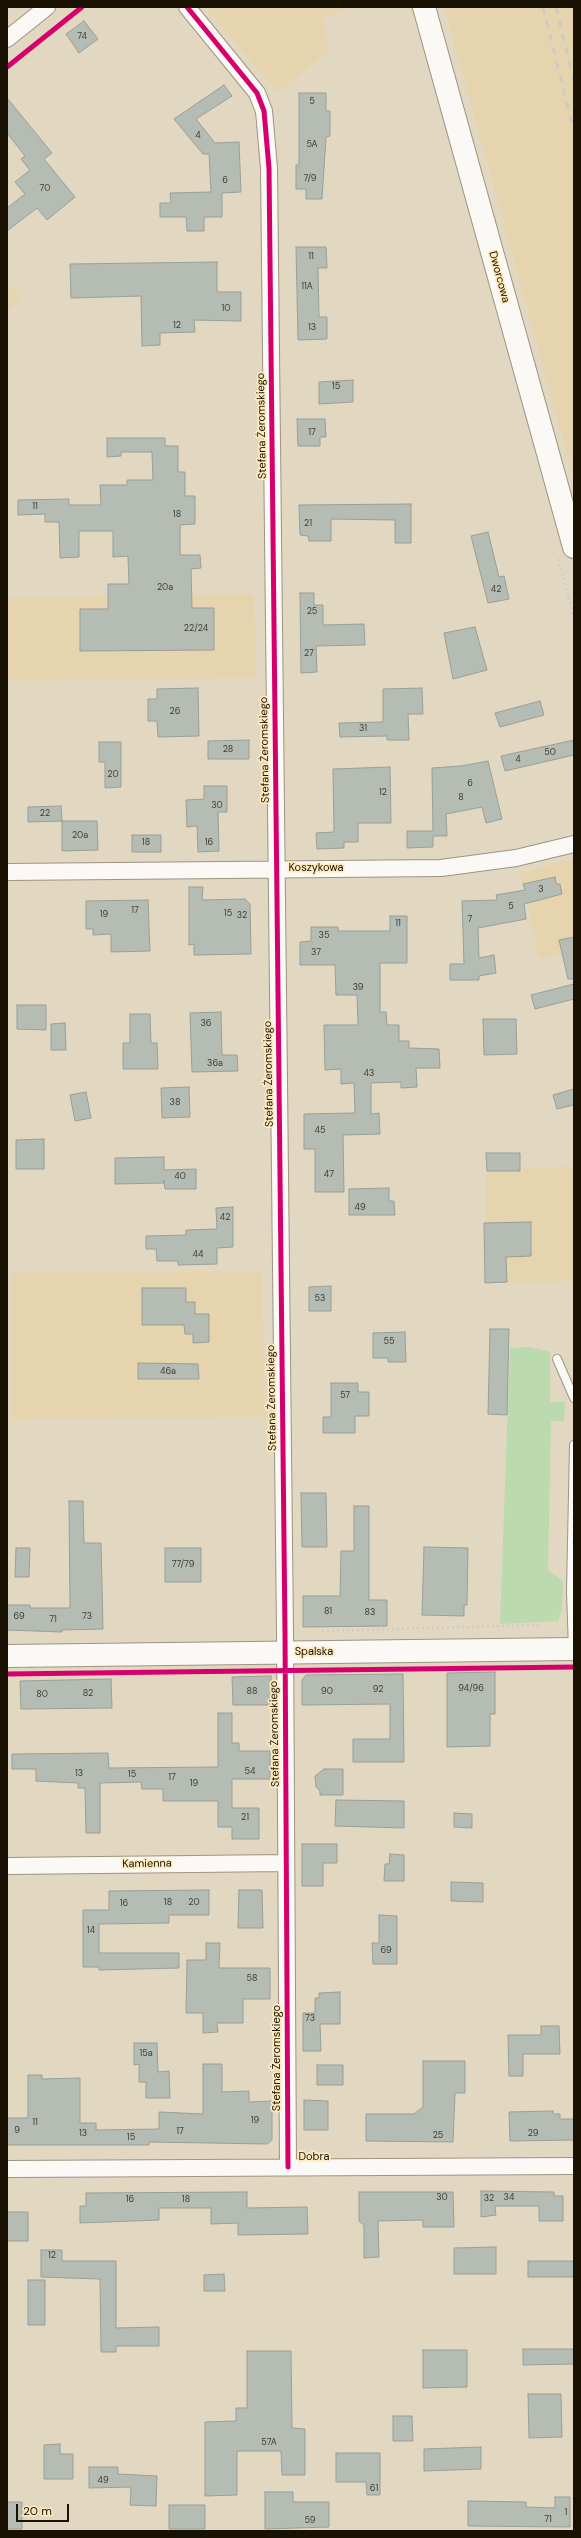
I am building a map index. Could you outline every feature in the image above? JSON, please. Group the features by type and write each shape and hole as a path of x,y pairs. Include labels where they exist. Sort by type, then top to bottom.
{"street":[{"path":"7,39 48,7"},
{"name":"Stefana Żeromskiego","path":"187,7 252,85 264,111 269,168 277,868 288,2167"},
{"name":"Dworcowa","path":"424,7 574,547"},
{"name":"Koszykowa","path":"7,872 277,868 440,868 516,858 574,844"},
{"name":"Spalska","path":"7,1656 574,1649"},
{"name":"Kamienna","path":"7,1866 286,1863"},
{"name":"Dobra","path":"7,2169 574,2166"}],"lane":[{"path":"557,1360 574,1398"},
{"path":"574,1444 574,1649"}],"shaded area":[{"path":"205,7 350,7 322,19 330,50 277,92"},
{"path":"444,7 574,7 574,480 479,132"},
{"path":"7,282 21,299 7,311"},
{"path":"254,594 256,678 7,681 7,598"},
{"path":"574,859 574,951 539,958 520,873"},
{"path":"574,1166 574,1281 485,1283 487,1171"},
{"path":"262,1271 264,1417 12,1419 11,1273"}],"green space":[{"path":"530,1347 550,1352 550,1402 565,1402 564,1421 551,1421 548,1570 563,1581 562,1609 558,1621 500,1624 510,1348"}],"building":[{"path":"84,21 98,39 79,53 66,34"},
{"path":"224,85 232,96 196,119 215,143 239,142 241,192 222,193 222,217 204,217 204,231 187,231 186,217 160,217 160,203 171,203 170,193 211,192 209,154 203,154 174,119"},
{"path":"299,93 326,93 326,111 330,111 330,136 326,137 322,199 306,199 306,189 296,189 296,165 299,165"},
{"path":"7,98 52,153 44,159 75,197 47,220 37,208 7,231 7,208 25,194 15,182 30,170 21,159 25,156 7,133"},
{"path":"296,247 326,247 327,268 318,268 319,317 327,317 327,339 298,340"},
{"path":"217,262 217,292 241,292 241,321 194,320 195,332 160,333 160,345 142,346 141,296 71,298 70,264"},
{"path":"353,380 353,402 319,404 319,382"},
{"path":"297,419 325,419 326,437 320,437 320,446 298,446"},
{"path":"107,438 165,438 165,446 178,446 178,472 185,472 185,496 195,496 195,524 180,525 180,555 200,555 201,568 191,569 192,608 214,608 214,650 80,651 80,609 108,609 108,584 129,584 128,556 113,557 113,531 79,531 79,557 60,558 59,522 45,522 45,514 18,515 18,500 69,499 69,505 101,505 100,485 127,485 127,480 153,480 152,452 121,452 121,456 107,457"},
{"path":"411,504 411,543 395,543 395,520 331,519 331,541 309,541 308,536 300,535 299,505"},
{"path":"488,532 499,577 504,576 509,599 488,603 471,536"},
{"path":"300,593 314,593 314,605 323,605 323,625 364,624 365,645 316,646 317,672 301,673"},
{"path":"475,627 487,670 453,679 444,633"},
{"path":"198,688 199,736 158,737 157,721 148,721 148,699 157,699 157,689"},
{"path":"422,688 423,714 408,714 409,740 387,740 387,736 340,737 339,723 383,722 383,689"},
{"path":"540,701 544,715 500,727 495,713"},
{"path":"249,740 249,759 208,759 208,741"},
{"path":"574,740 574,755 505,771 501,756"},
{"path":"99,742 121,742 121,787 105,788 105,762 99,762"},
{"path":"488,761 502,819 486,823 482,807 446,814 447,836 433,836 433,847 407,848 407,831 433,831 432,768 461,766"},
{"path":"390,767 391,823 358,823 358,842 344,842 344,848 317,849 316,833 334,832 333,769"},
{"path":"204,786 227,786 227,812 218,812 219,851 198,852 197,826 187,827 186,800 204,799"},
{"path":"61,806 62,821 28,822 28,807"},
{"path":"62,821 97,821 98,850 62,851"},
{"path":"132,835 161,835 161,852 132,852"},
{"path":"555,877 556,884 560,884 562,894 524,904 526,919 478,928 479,958 494,955 496,973 479,976 479,980 450,980 450,964 464,964 462,901 497,900 496,895 525,890 523,884"},
{"path":"189,887 203,887 202,900 245,899 250,904 251,954 194,955 194,944 189,945"},
{"path":"148,900 150,951 111,952 111,934 93,935 93,929 86,929 86,901"},
{"path":"390,916 407,916 407,963 380,963 380,1012 386,1012 387,1025 399,1025 399,1041 409,1041 409,1048 439,1049 440,1068 416,1068 417,1087 401,1088 401,1082 371,1083 371,1114 379,1113 380,1134 343,1135 344,1192 315,1192 315,1149 304,1149 304,1114 355,1113 354,1083 341,1084 341,1069 325,1070 324,1025 358,1025 357,995 336,995 335,965 300,965 300,942 311,941 311,927 338,927 338,931 390,931"},
{"path":"574,937 574,979 568,979 559,940"},
{"path":"574,984 574,999 535,1009 531,995"},
{"path":"17,1005 46,1005 46,1030 17,1029"},
{"path":"221,1012 222,1055 237,1055 238,1071 192,1072 190,1013"},
{"path":"130,1014 150,1014 151,1043 157,1043 158,1069 123,1069 123,1043 130,1043"},
{"path":"483,1019 516,1019 517,1054 484,1055"},
{"path":"65,1023 66,1050 51,1050 51,1024"},
{"path":"189,1087 190,1117 162,1118 161,1088"},
{"path":"574,1089 574,1105 557,1109 553,1095"},
{"path":"86,1092 91,1118 75,1121 70,1095"},
{"path":"44,1139 44,1169 16,1169 16,1140"},
{"path":"486,1153 520,1153 520,1171 487,1171"},
{"path":"164,1157 164,1170 196,1169 196,1189 165,1189 164,1180 164,1183 115,1184 115,1158"},
{"path":"389,1188 389,1201 394,1201 395,1215 349,1215 349,1189"},
{"path":"233,1207 233,1247 217,1248 217,1264 178,1265 178,1261 157,1261 156,1249 146,1249 146,1236 186,1235 186,1230 217,1229 216,1208"},
{"path":"531,1222 531,1256 506,1257 507,1282 485,1283 484,1223"},
{"path":"331,1286 331,1311 309,1311 309,1287"},
{"path":"142,1288 186,1288 186,1302 195,1302 195,1314 209,1314 209,1342 193,1343 193,1334 185,1334 184,1325 142,1325"},
{"path":"490,1329 509,1329 507,1415 488,1414"},
{"path":"405,1332 406,1362 388,1362 388,1358 373,1358 373,1333"},
{"path":"138,1363 198,1364 199,1379 138,1379"},
{"path":"331,1383 358,1383 358,1392 369,1392 369,1416 355,1416 355,1433 323,1433 323,1417 331,1417"},
{"path":"301,1493 326,1493 327,1547 302,1547"},
{"path":"69,1501 83,1501 84,1543 101,1543 103,1629 62,1630 62,1632 7,1630 7,1605 30,1605 30,1608 70,1608"},
{"path":"354,1506 369,1506 369,1600 387,1600 387,1626 303,1627 303,1596 340,1596 341,1551 354,1551"},
{"path":"424,1547 468,1548 467,1605 464,1605 464,1616 422,1615"},
{"path":"16,1548 30,1548 29,1577 15,1577"},
{"path":"165,1548 201,1548 201,1582 165,1582"},
{"path":"495,1672 495,1714 490,1714 490,1746 447,1747 447,1673"},
{"path":"403,1674 404,1762 353,1762 353,1739 390,1739 390,1704 302,1705 302,1680 306,1675"},
{"path":"271,1676 271,1705 233,1705 232,1677"},
{"path":"111,1679 112,1708 21,1709 20,1681"},
{"path":"218,1713 232,1713 232,1743 239,1743 239,1751 270,1751 270,1779 232,1779 232,1808 259,1808 259,1839 232,1839 232,1827 218,1827 218,1801 163,1801 163,1789 142,1789 141,1782 100,1783 100,1833 86,1833 85,1788 78,1788 78,1783 36,1781 36,1769 12,1769 12,1754 108,1753 109,1768 218,1767"},
{"path":"324,1769 343,1769 343,1795 320,1795 320,1791 316,1787 315,1776"},
{"path":"336,1800 404,1801 404,1828 335,1826"},
{"path":"454,1813 472,1814 472,1828 454,1827"},
{"path":"302,1844 337,1844 337,1863 323,1863 323,1886 302,1886"},
{"path":"390,1854 404,1855 404,1881 384,1881 385,1864 389,1864"},
{"path":"451,1882 483,1883 483,1902 451,1901"},
{"path":"209,1890 209,1915 169,1915 169,1923 99,1924 99,1953 179,1953 179,1968 99,1970 99,1967 83,1967 83,1910 109,1910 109,1891"},
{"path":"239,1890 262,1890 263,1928 238,1928"},
{"path":"379,1915 397,1916 397,1964 373,1964 372,1943 379,1943"},
{"path":"206,1943 220,1943 219,1968 270,1968 270,1999 243,1999 243,2023 217,2023 218,2032 203,2033 203,2013 186,2013 187,1960 206,1960"},
{"path":"340,1992 340,2024 320,2024 321,2051 303,2051 303,2013 315,2013 315,1998 319,1998 319,1993"},
{"path":"541,2026 559,2026 560,2054 523,2054 523,2076 509,2076 508,2035 541,2035"},
{"path":"134,2043 157,2043 158,2072 169,2071 170,2098 146,2098 146,2082 139,2082 139,2064 134,2065"},
{"path":"423,2061 465,2061 465,2093 455,2093 453,2142 366,2141 366,2114 414,2114 423,2107"},
{"path":"203,2064 222,2064 222,2092 249,2091 249,2102 272,2101 272,2140 267,2144 149,2142 149,2145 7,2145 7,2118 28,2118 28,2075 42,2075 42,2079 80,2078 80,2123 96,2123 96,2130 159,2129 159,2112 203,2114"},
{"path":"317,2065 343,2065 343,2085 317,2085"},
{"path":"304,2100 328,2101 328,2130 304,2130"},
{"path":"553,2111 553,2114 560,2114 560,2119 574,2119 574,2140 510,2141 509,2112"},
{"path":"481,2191 554,2192 554,2196 563,2196 563,2221 539,2221 539,2206 495,2206 496,2215 481,2217"},
{"path":"247,2192 247,2208 307,2207 308,2234 238,2235 238,2223 211,2224 211,2208 159,2208 159,2220 80,2223 80,2206 86,2206 86,2193"},
{"path":"359,2192 453,2192 454,2227 423,2227 423,2220 378,2221 379,2257 364,2258 364,2225 359,2221"},
{"path":"7,2212 28,2212 28,2241 7,2241"},
{"path":"496,2247 496,2274 454,2274 454,2248"},
{"path":"41,2250 62,2250 62,2261 116,2261 116,2328 159,2327 159,2346 116,2346 116,2352 101,2352 100,2279 41,2277"},
{"path":"528,2261 574,2261 574,2277 528,2277"},
{"path":"224,2274 225,2291 204,2291 204,2275"},
{"path":"28,2280 45,2280 45,2325 28,2325"},
{"path":"523,2349 574,2349 574,2364 523,2365"},
{"path":"423,2350 467,2350 467,2387 423,2388"},
{"path":"247,2351 291,2351 292,2428 305,2429 305,2475 282,2475 281,2451 237,2451 237,2495 205,2496 205,2422 236,2421 236,2408 247,2408"},
{"path":"528,2394 561,2394 562,2437 529,2438"},
{"path":"393,2416 412,2416 413,2441 393,2441"},
{"path":"60,2444 60,2454 73,2454 73,2479 44,2479 44,2445"},
{"path":"481,2447 481,2469 424,2471 424,2449"},
{"path":"336,2453 380,2453 380,2495 367,2495 366,2482 336,2482"},
{"path":"89,2467 118,2467 118,2474 157,2476 156,2506 130,2505 131,2487 89,2488"},
{"path":"265,2492 293,2492 293,2502 329,2502 329,2527 265,2529"},
{"path":"555,2497 570,2497 570,2527 468,2526 468,2501 526,2502 526,2507 555,2508"},
{"path":"7,2502 22,2502 22,2529 7,2529"},
{"path":"169,2505 205,2505 205,2529 169,2529"}],"railway":[{"path":"543,7 574,132"},
{"path":"556,7 574,81"}],"cycle path":[{"path":"7,67 82,7"},
{"path":"187,7 257,93 264,111 269,168 285,1631 288,2167"},
{"path":"7,1674 574,1667"}]}
